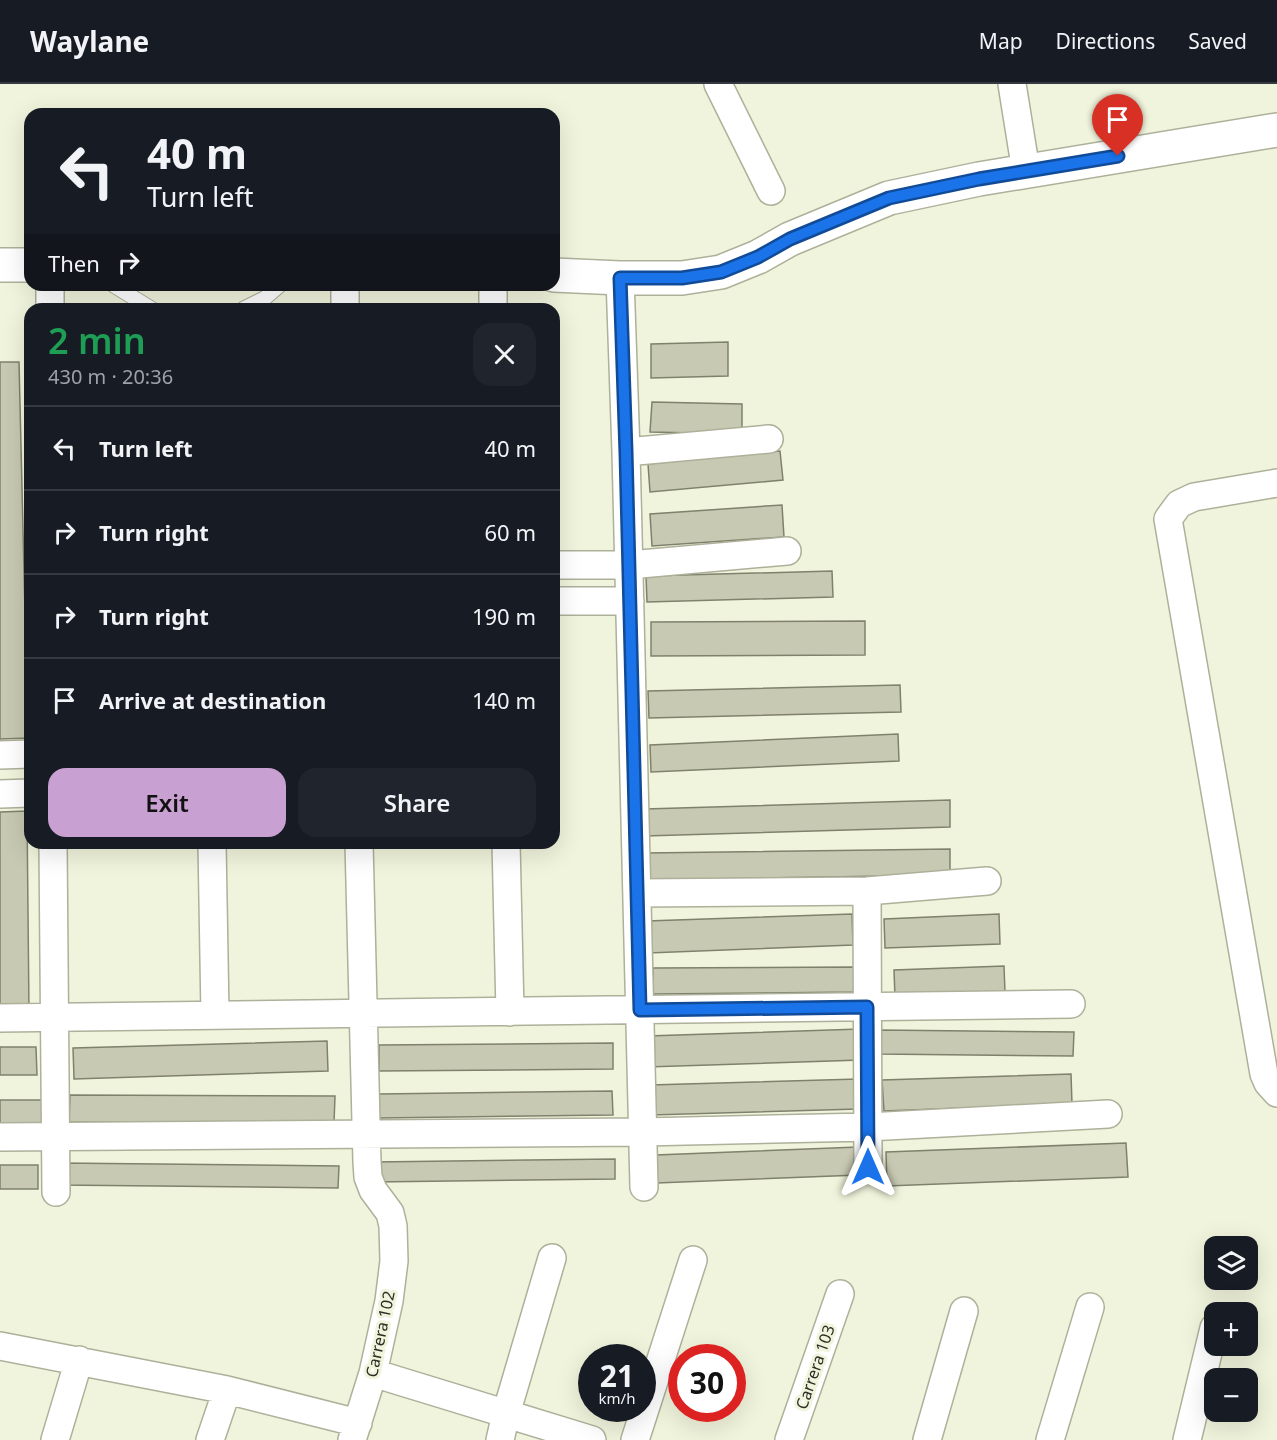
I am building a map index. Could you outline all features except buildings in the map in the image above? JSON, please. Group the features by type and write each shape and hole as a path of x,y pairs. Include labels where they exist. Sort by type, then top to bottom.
{"street":[{"path":"1012,84 1026,171"},
{"path":"723,85 771,191"},
{"path":"560,275 682,278 721,272 758,257 790,239 889,198 979,179 1277,130"},
{"path":"0,265 24,265"},
{"path":"620,278 644,1187"},
{"path":"626,452 769,439"},
{"path":"1277,483 1194,497 1179,504 1168,519 1264,1074 1277,1093"},
{"path":"560,565 629,565 787,551"},
{"path":"560,601 630,601"},
{"path":"0,755 24,754"},
{"path":"0,794 24,793"},
{"path":"53,849 56,1192"},
{"path":"212,849 215,1015"},
{"path":"359,849 366,1135"},
{"path":"506,849 510,1012"},
{"path":"637,893 867,891 987,881"},
{"path":"867,891 868,1167"},
{"path":"0,1018 1071,1004"},
{"path":"0,1137 642,1132 868,1126 1108,1114"},
{"name":"Carrera 102","path":"355,1431 373,1374 389,1301 394,1261 393,1226 390,1214 368,1177 366,1135"},
{"path":"500,1440 552,1258"},
{"path":"635,1440 693,1260"},
{"name":"Carrera 103","path":"789,1440 840,1294"},
{"path":"1050,1440 1090,1307"},
{"path":"927,1440 964,1311"},
{"path":"0,1346 226,1390 355,1431"},
{"path":"1187,1440 1207,1356"},
{"path":"55,1440 79,1360"},
{"path":"373,1374 592,1440"},
{"path":"210,1440 226,1390"}],"lane":[{"path":"123,291 142,303"},
{"path":"255,303 273,291"}],"route":[{"path":"868,1167 867,1007 640,1010 620,278 682,278 721,272 758,257 790,239 889,198 979,179 1118,156"}]}
